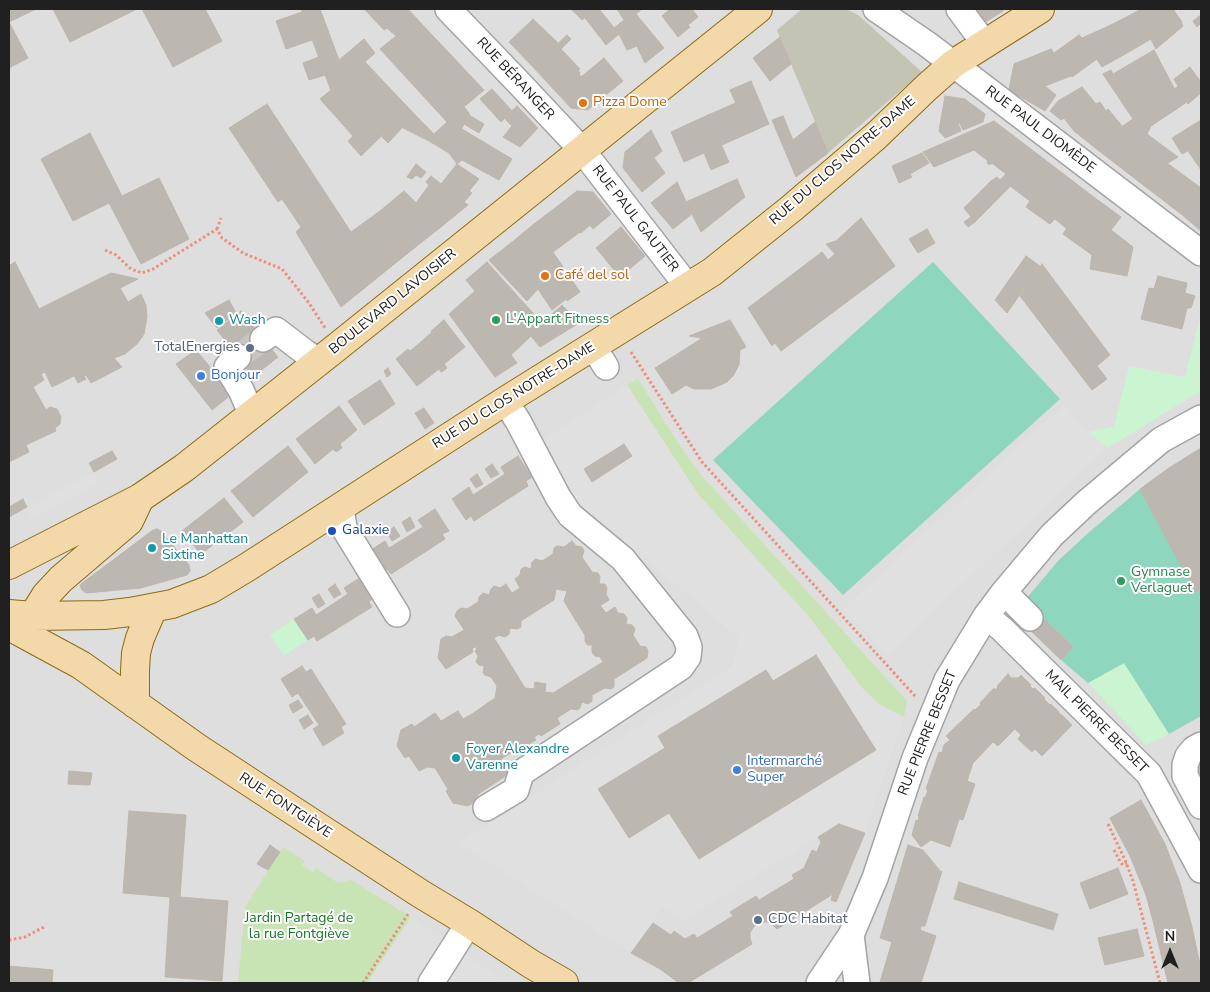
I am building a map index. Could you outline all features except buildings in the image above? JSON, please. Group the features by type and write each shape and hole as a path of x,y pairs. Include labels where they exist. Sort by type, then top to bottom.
{"main road":[{"name":"BOULEVARD LAVOISIER","path":"9,565 140,498 184,468 329,354 758,9"},
{"name":"RUE DU CLOS NOTRE-DAME","path":"20,623 153,608 172,604 211,588 254,563 505,401 600,357 688,287 712,272 792,208 876,136 953,64 1040,9"},
{"path":"20,623 61,579 129,521 140,498"},
{"path":"135,704 136,653 143,630 153,608"},
{"name":"RUE FONTGIÈVE","path":"20,623 61,654 81,665 196,747 421,894 564,983"}],"street":[{"name":"RUE BÉRANGER","path":"448,9 582,150"},
{"name":"RUE PAUL DIOMÈDE","path":"876,9 953,64 1201,253"},
{"path":"959,9 984,44"},
{"name":"RUE PAUL GAUTIER","path":"582,150 688,287"},
{"path":"263,339 276,330 306,354 329,354"},
{"path":"238,357 227,367 241,390 252,415"},
{"path":"486,808 516,790 521,773 680,667 688,657 689,647 685,636 623,559 570,515 558,498 518,421 505,401"},
{"name":"RUE PIERRE BESSET","path":"819,983 851,935 875,878 915,758 932,715 947,680 986,616 1052,535 1086,503 1161,440 1201,418"},
{"path":"342,507 344,528 397,614"},
{"path":"1004,592 1030,618"},
{"name":"MAIL PIERRE BESSET","path":"986,616 1002,629 1149,774 1201,870"},
{"path":"1201,745 1188,756 1185,770 1201,806"},
{"path":"1149,774 1168,764 1185,770"},
{"path":"431,983 469,924"},
{"name":"RUE PIERRE BESSET","path":"851,935 857,983"}],"path":[{"path":"105,250 116,255 131,268 142,274 217,229 220,218"},
{"path":"217,229 222,238 244,253 282,268 309,303 329,354"},
{"path":"631,352 702,462 932,715"},
{"path":"1108,824 1127,863 1133,881 1160,983"},
{"path":"1114,850 1123,865 1127,863"},
{"path":"363,983 421,894"},
{"path":"9,940 25,937 44,927"}],"shaded area":[{"path":"9,9 1201,9 1201,983 9,983"},
{"path":"802,9 846,9 858,15 922,72 828,153 777,30"},
{"path":"627,385 698,494 810,618 863,689 881,706 904,717 865,833 839,824 684,921 662,907 631,953 458,843 732,666 739,638 568,494 537,443","holes":["816,655 876,750 699,859 669,813 629,838 599,789 665,748 658,736 766,670 773,681"]},
{"path":"1065,404 1088,432 1108,448 887,655 843,608"},
{"path":"94,472 99,483 32,519 27,507"},
{"path":"411,917 499,977 495,983 367,983"}],"green space":[{"path":"933,262 1060,399 843,595 713,460"},
{"path":"1201,313 1201,394 1197,393 1108,448 1088,432 1114,427 1129,366 1185,377"},
{"path":"638,379 676,440 700,474 907,701 904,717 881,705 863,689 810,618 698,494 627,385"},
{"name":"Gymnase Verlaguet","path":"1201,448 1201,716 1169,734 1124,663 1088,683 1061,660 1073,647 1025,600 1058,561 1087,534 1140,489"},
{"path":"294,619 308,640 284,656 270,635"},
{"path":"1124,663 1169,734 1146,745 1088,683"},
{"name":"Jardin Partagé de la rue Fontgiève","path":"283,847 305,861 302,865 313,872 316,868 338,883 351,880 411,917 367,983 238,983 245,907"}],"tunnel":[{"path":"238,357 263,339"}],"place":[{"name":"Pizza Dome","path":"583,103"},
{"name":"Café del sol","path":"545,276"},
{"name":"L'Appart Fitness","path":"496,320"},
{"name":"Wash","path":"219,321"},
{"name":"TotalEnergies","path":"250,348"},
{"name":"Bonjour","path":"201,376"},
{"name":"Galaxie","path":"332,531"},
{"name":"Le Manhattan Sixtine","path":"152,548"},
{"name":"Gymnase Verlaguet","path":"1121,581"},
{"name":"Foyer Alexandre Varenne","path":"456,758"},
{"name":"Intermarché Super","path":"737,770"},
{"name":"CDC Habitat","path":"758,920"}]}
